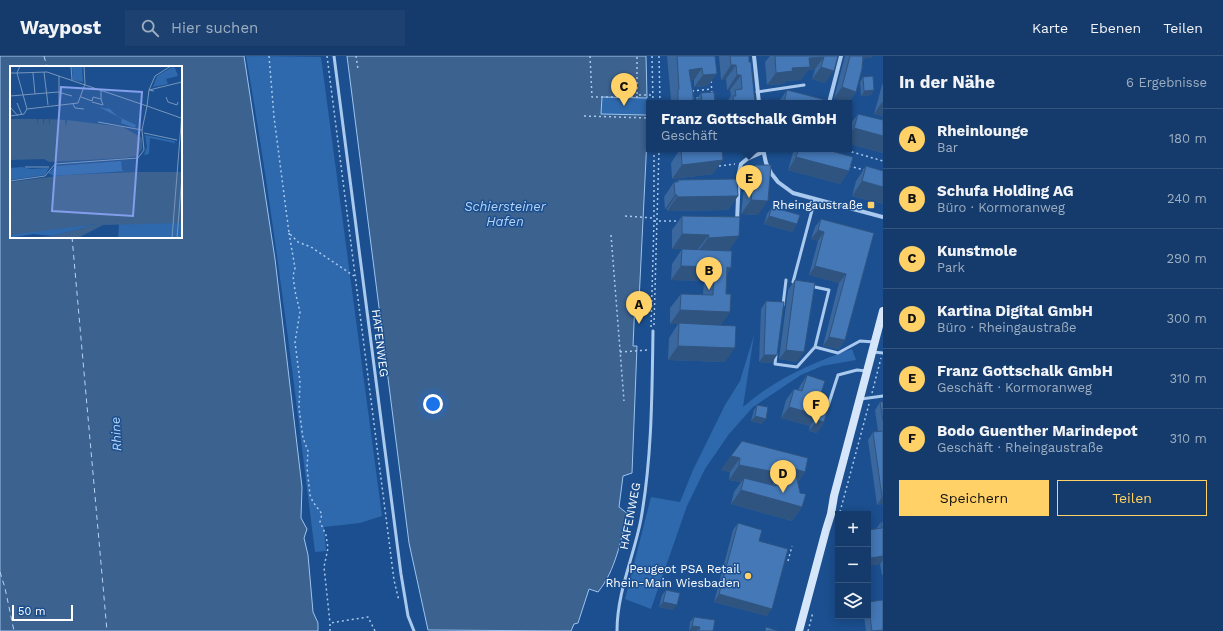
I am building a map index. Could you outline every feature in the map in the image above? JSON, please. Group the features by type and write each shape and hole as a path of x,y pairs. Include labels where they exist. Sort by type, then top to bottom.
{"main road":[{"path":"799,631 826,530 826,518 834,496 883,311"}],"street":[{"path":"754,56 758,100"},
{"path":"830,100 841,56"},
{"path":"737,227 738,173 741,164 761,152"},
{"path":"763,152 772,173 786,189 793,193 883,217"}],"lane":[{"name":"HAFENWEG","path":"334,56 400,574 408,616 414,631"},
{"path":"757,92 804,85"},
{"path":"800,284 793,282 815,199"},
{"path":"782,310 786,280"},
{"path":"777,348 775,364 797,366 815,347 828,290 807,285"},
{"name":"HAFENWEG","path":"617,631 620,600 641,519 647,473 653,331"},
{"path":"815,347 838,353 860,341 874,342"},
{"path":"872,352 883,353"},
{"path":"828,406 838,375 857,370 867,371"},
{"path":"860,399 883,396"}],"path":[{"path":"269,56 274,117 295,268 293,276 300,312 295,336 295,352 299,366 300,408 303,438 308,451 307,474 310,495 313,502 322,514 320,522 326,535 328,548 324,567 330,631"},
{"path":"327,56 394,580 399,602"},
{"path":"356,56 358,69"},
{"path":"590,56 592,98 637,97 637,95 653,95"},
{"path":"637,56 637,95"},
{"path":"652,56 653,100"},
{"path":"659,56 660,100"},
{"path":"710,76 712,97"},
{"path":"706,97 693,98 692,90 711,88"},
{"path":"584,116 646,118"},
{"path":"653,331 651,328 654,152"},
{"path":"653,331 659,221 659,152"},
{"path":"852,152 883,161"},
{"path":"718,160 718,166 741,164"},
{"path":"848,166 869,171"},
{"path":"625,216 654,218"},
{"path":"654,221 682,220"},
{"path":"289,233 298,242 311,247 354,276"},
{"path":"610,235 624,401"},
{"path":"620,352 646,350"},
{"path":"840,511 845,500 846,486 883,353"},
{"path":"788,561 792,546"},
{"path":"330,623 368,617 375,631"}],"shaded area":[{"path":"246,56 321,57 382,516 360,523 324,527 326,551 315,552 275,242"},
{"path":"602,97 647,98 646,115 601,114"},
{"path":"754,335 743,407 768,388 808,366 852,349 856,360 822,366 801,375 753,407 729,434 705,469 687,506 651,609 625,599 651,497 680,502 693,470 725,405 740,381"}],"water":[{"name":"Rhine","path":"0,56 244,56 275,259 302,487 301,518 307,529 304,538 308,555 313,612 318,623 318,631 0,631"},
{"name":"Schiersteiner Hafen","path":"347,56 646,56 647,98 602,97 601,114 646,115 646,152 639,301 635,301 633,346 637,346 632,473 623,476 619,507 628,514 617,555 609,574 598,592 589,589 578,623 574,624 571,631 428,630 409,543"}],"building":[{"path":"677,56 715,56 717,74 703,75 702,68 689,70 693,100 678,100 679,89"},
{"path":"730,56 749,56 749,62 751,62 755,100 734,100 733,96 736,96 735,90 742,89 741,75 737,75 736,65 731,65"},
{"path":"775,56 838,56 834,71 821,67 824,57 809,58 810,67 792,68 793,71 776,73"},
{"path":"850,56 863,56 862,69 856,92 842,87"},
{"path":"873,76 874,90 864,91 863,77"},
{"path":"787,90 826,100 785,100"},
{"path":"714,92 715,100 702,100 701,93"},
{"path":"858,114 883,120 883,136 854,128"},
{"path":"681,152 722,152 723,160 682,165"},
{"path":"798,152 835,152 853,157 849,171 796,157"},
{"path":"755,165 771,165 768,201 751,200"},
{"path":"866,166 883,171 883,187 862,181"},
{"path":"737,179 738,196 677,197 677,195 675,195 674,182 678,182 678,180"},
{"path":"772,207 800,215 797,224 769,216"},
{"path":"682,216 740,217 739,236 708,238 709,235 682,234"},
{"path":"821,219 874,233 845,340 829,337 846,274 815,266 824,232 818,230"},
{"path":"682,249 732,251 731,268 727,267 726,294 731,294 730,312 680,310 681,294 713,295 714,267 681,266"},
{"path":"795,280 815,283 804,352 786,350"},
{"path":"766,301 784,302 777,355 764,355"},
{"path":"679,323 736,326 735,348 678,346"},
{"path":"807,375 825,381 817,405 828,408 824,422 817,420 818,415 789,407 794,389 802,391"},
{"path":"880,402 883,402 883,421"},
{"path":"757,405 768,407 766,419 755,416"},
{"path":"883,431 883,497 882,497 873,432"},
{"path":"742,441 808,458 805,472 795,469 800,493 806,494 802,507 741,490 744,478 776,486 780,473 739,465 740,458 731,456"},
{"path":"881,522 883,522 883,556 871,558 871,530 882,528"},
{"path":"738,523 762,530 759,541 788,549 772,609 719,594"},
{"path":"666,590 680,593 677,605 663,602"},
{"path":"883,600 883,630 872,631 870,619 871,602"},
{"path":"694,617 715,620 713,631 699,631 700,627 692,626"},
{"path":"766,627 778,631 765,631"}],"ferry route":[{"path":"44,56 47,66"},
{"path":"72,238 107,631"},
{"path":"0,572 14,631"}],"place":[{"name":"Kunstmole","path":"624,106"},
{"name":"Franz Gottschalk GmbH","path":"749,198"},
{"name":"Rheingaustraße","path":"871,205"},
{"name":"Schufa Holding AG","path":"709,290"},
{"name":"Rheinlounge","path":"639,324"},
{"name":"Bodo Guenther Marindepot","path":"816,424"},
{"name":"Kartina Digital GmbH","path":"783,493"},
{"name":"Peugeot PSA Retail Rhein-Main Wiesbaden","path":"748,576"}]}
